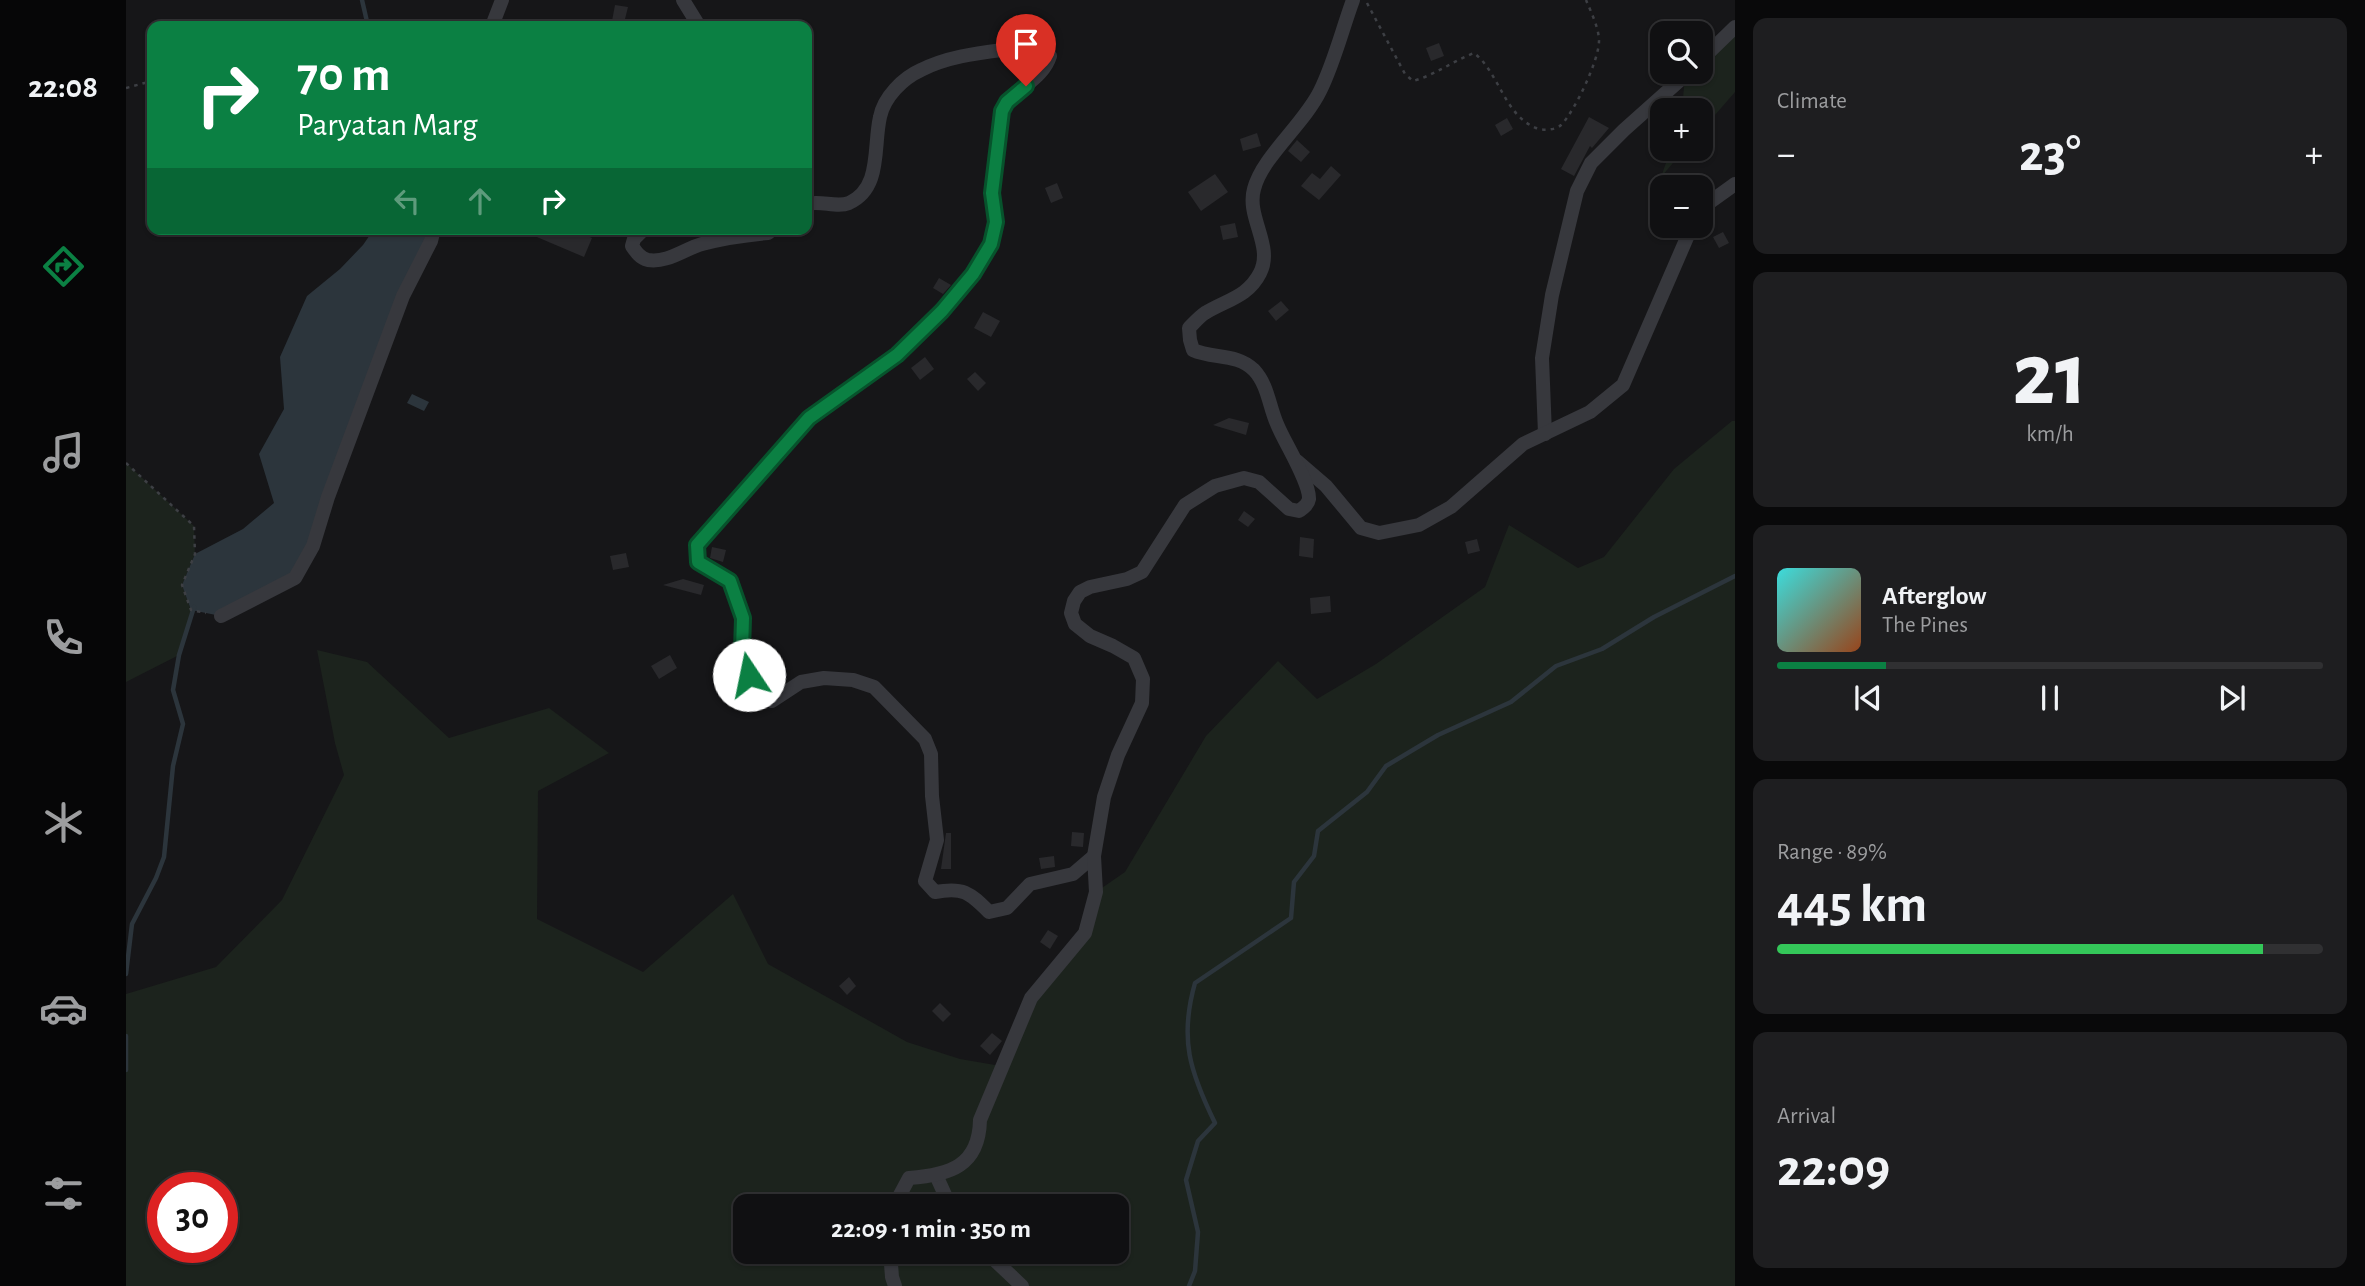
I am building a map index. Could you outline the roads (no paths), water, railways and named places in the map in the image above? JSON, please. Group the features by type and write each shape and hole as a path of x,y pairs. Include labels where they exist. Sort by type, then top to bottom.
{"street":[{"path":"494,21 502,0"},
{"path":"683,0 696,21"},
{"path":"900,1194 909,1178 936,1175 964,1164 970,1157 980,1139 984,1110 1031,998 1085,933 1096,892 1094,856 1104,797 1118,755 1142,703 1143,679 1134,658 1090,636 1075,624 1071,613 1074,601 1080,592 1090,587 1127,579 1142,572 1185,505 1215,486 1244,478 1259,482 1289,509 1299,511 1306,507 1309,500 1307,487 1276,424 1262,381 1245,363 1193,350 1189,328 1203,314 1248,290 1261,271 1264,254 1251,202 1254,186 1320,91 1353,0"},
{"path":"1713,48 1735,27"},
{"path":"812,204 847,204 867,190 876,160 880,115 895,88 918,71 946,60 1030,46 1044,47 1049,56 1045,69 1007,102 1002,111 992,193 996,222 991,244 973,274 942,311 897,355 809,418 697,545 698,562 730,581 743,618 742,651 749,675 759,694 772,701 801,682 824,678 853,680 874,687 925,739 931,754 937,840 925,881 935,892 956,889 968,893 989,912 1007,908 1030,884 1073,874 1094,856"},
{"path":"1545,434 1542,358 1552,295 1577,191 1591,163 1676,84"},
{"path":"1713,200 1735,184"},
{"path":"221,616 295,578 313,546 328,497 403,296 433,235"},
{"path":"638,235 632,246 638,255 649,260 671,258 698,246 745,235"},
{"path":"1294,457 1326,486 1361,528 1379,533 1419,525 1451,507 1523,444 1590,412 1623,385 1687,238"},
{"path":"936,1175 945,1194"},
{"path":"891,1264 895,1286"},
{"path":"999,1264 1022,1286"}],"waterway":[{"path":"362,0 367,21"},
{"path":"1189,1286 1195,1271 1198,1232 1186,1180 1198,1141 1215,1123 1193,1071 1190,1055 1188,1021 1195,983 1291,918 1294,882 1314,856 1318,831 1367,792 1386,766 1438,735 1511,702 1556,666 1602,649 1654,617 1735,576"},
{"path":"126,974 132,924 164,857 173,766 183,724 173,690 179,655 194,607"},
{"path":"126,1036 126,1070"}]}
